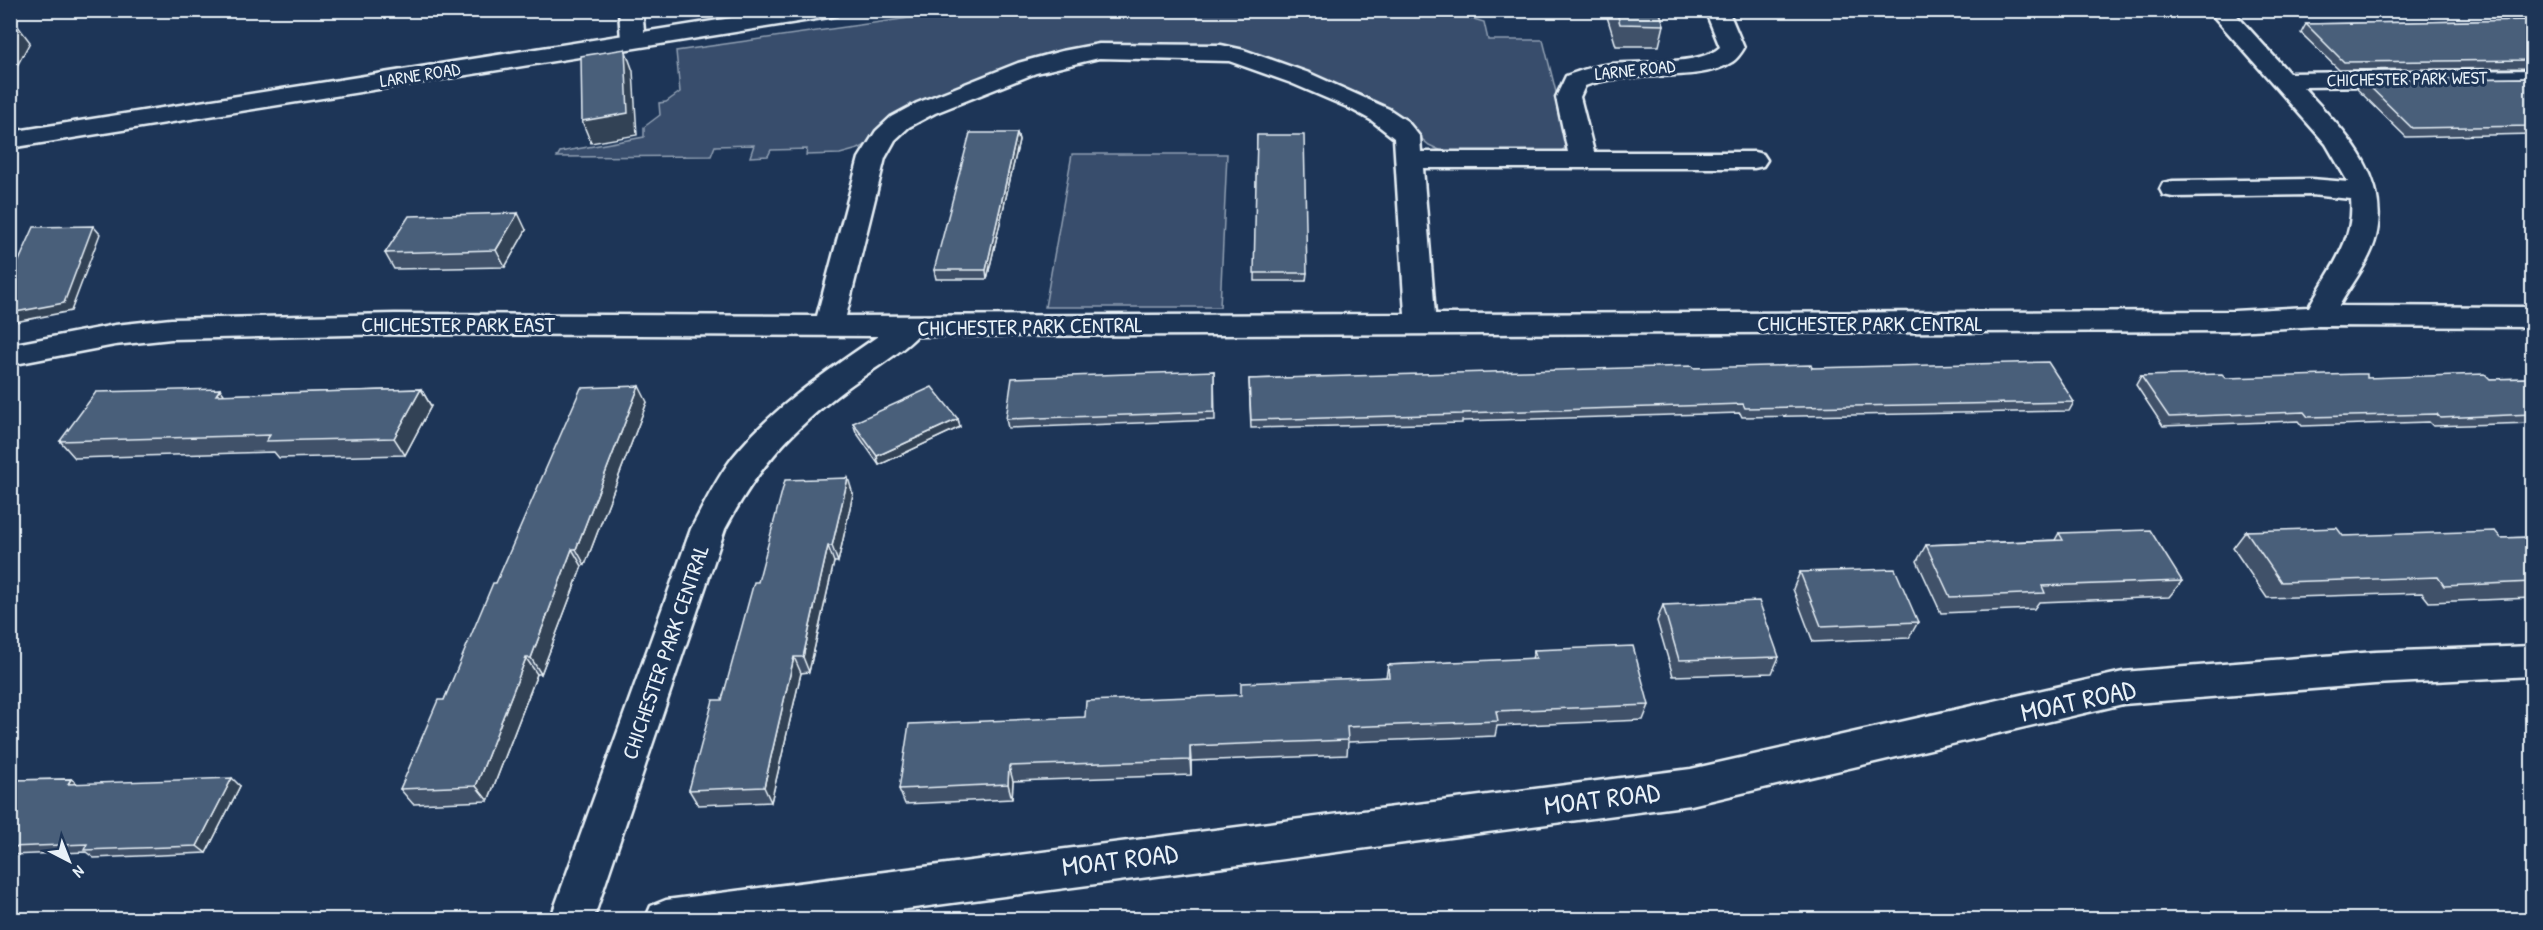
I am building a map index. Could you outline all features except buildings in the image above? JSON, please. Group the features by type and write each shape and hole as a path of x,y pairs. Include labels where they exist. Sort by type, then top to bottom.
{"street":[{"path":"630,10 633,40"},
{"name":"LARNE ROAD","path":"10,140 829,10"},
{"name":"LARNE ROAD","path":"1583,160 1568,98 1575,81 1599,72 1697,65 1720,60 1732,48 1716,10"},
{"path":"2219,10 2337,140 2360,177 2365,215 2362,237 2352,261 2337,282 2319,315"},
{"path":"829,325 872,158 888,132 920,110 1043,63 1099,51 1221,52 1235,55 1266,65 1380,114 1405,132 1421,325"},
{"name":"CHICHESTER PARK WEST","path":"2282,80 2532,77"},
{"path":"1409,160 1754,160"},
{"path":"2173,189 2312,187 2363,192"},
{"name":"CHICHESTER PARK CENTRAL","path":"571,920 708,529 726,495 746,464 779,427 819,392 899,336 909,326 2222,321 2319,315 2532,317"},
{"name":"CHICHESTER PARK EAST","path":"10,356 115,335 171,329 394,324 909,326"},
{"name":"MOAT ROAD","path":"666,920 1691,787 2123,688 2375,668 2532,661"}],"shaded area":[{"path":"966,10 1458,11 1460,15 1484,22 1488,40 1543,40 1568,140 1565,148 1556,155 1448,154 1429,145 1384,107 1325,81 1251,56 1145,45 1025,67 858,149 840,154 806,155 807,149 771,150 768,156 750,157 754,145 715,146 711,156 557,157 560,152 644,137 644,127 660,115 659,103 666,102 680,92 676,51"},
{"path":"1072,154 1227,154 1220,307 1045,307"}]}
